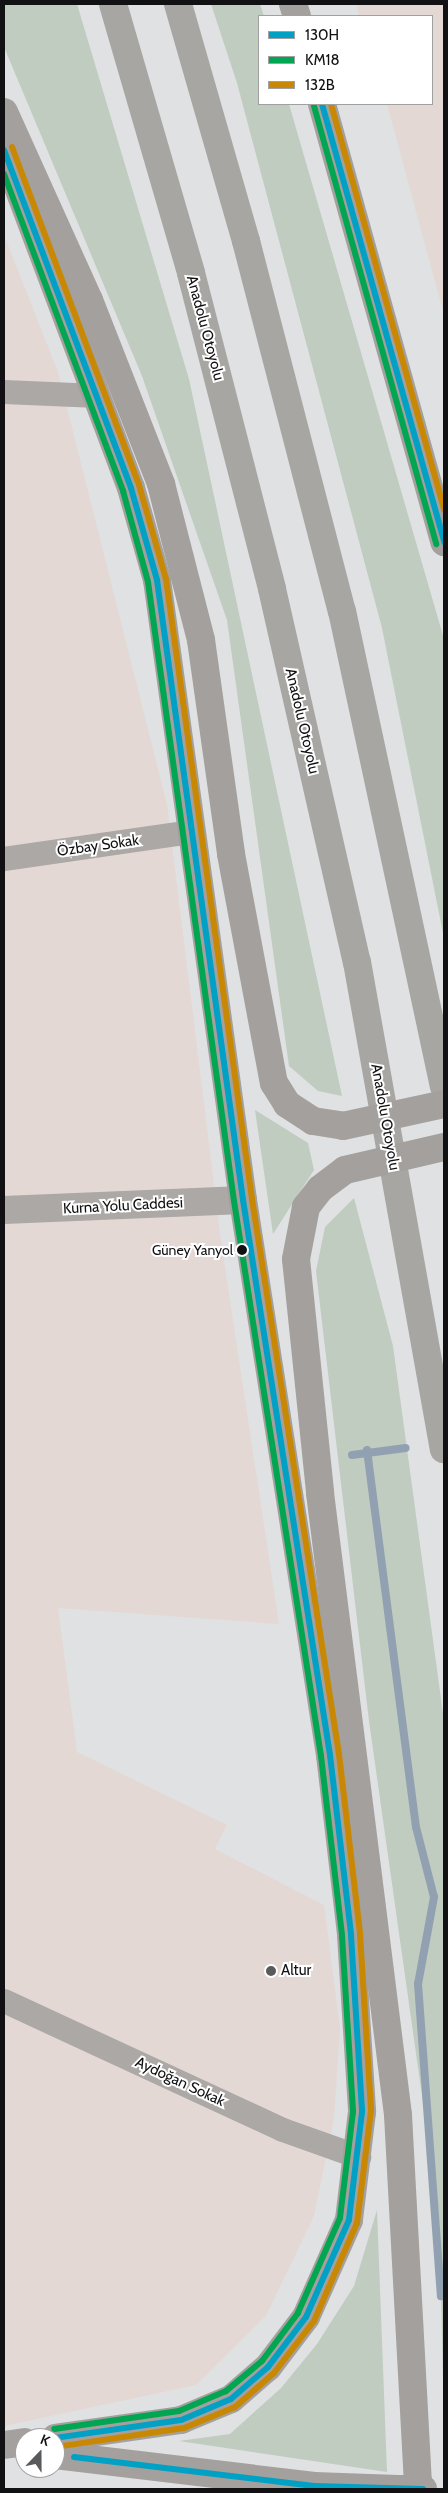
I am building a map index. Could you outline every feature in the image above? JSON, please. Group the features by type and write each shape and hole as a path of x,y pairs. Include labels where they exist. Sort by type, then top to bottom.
{"highway":[{"name":"Anadolu Otoyolu","path":"113,4 191,273 274,599 358,962 444,1449"},
{"path":"178,4 246,241 342,611 444,1086"}],"main road":[{"path":"322,105 444,542"},
{"path":"4,112 89,300 161,484 201,640 231,854 274,1083 287,1104 313,1121 343,1126 444,1104"},
{"path":"4,150 131,488 157,580 243,1200 309,1616 351,1935 360,2050 359,2157 349,2220 331,2266 306,2317 268,2367 230,2399 181,2420 65,2437"},
{"path":"418,2489 398,2115 368,1851 320,1493 296,1258 306,1207 320,1189 345,1170 444,1147"},
{"path":"309,1616 368,1851"},
{"path":"65,2456 314,2486 422,2489"}],"street":[{"path":"4,392 98,396"},
{"name":"Özbay Sokak","path":"4,859 192,832"},
{"name":"Kurna Yolu Caddesi","path":"4,1210 243,1200"},
{"name":"Aydoğan Sokak","path":"4,2001 283,2130 359,2157"}],"shaded area":[{"path":"4,4 77,4 189,379 342,1096 318,1091 289,1066 227,620 142,376 4,47"},
{"path":"211,4 260,4 264,15 258,15 258,105 289,105 444,639 444,938 382,628 237,83"},
{"path":"356,4 444,4 444,315 387,105 433,105 433,15 359,15"},
{"path":"4,235 58,372 167,805 221,1241 279,1624 58,1608 77,1752 227,1825 215,1849 324,1905 340,2029 334,2118 314,2216 266,2316 196,2385 4,2426"},
{"path":"255,1110 308,1143 314,1170 273,1234"},
{"path":"354,1198 393,1346 444,1721 444,2418 439,2216 369,1721 316,1271 325,1227"},
{"path":"377,2210 387,2472 179,2441 230,2434 281,2388 317,2344 354,2286"}],"waterway":[{"path":"352,1455 406,1448"},
{"path":"367,1450 416,1827 434,1897 418,1984 441,2296"}],"transit line":[{"name":"130H","path":"322,105 444,542"},
{"name":"132B","path":"331,105 444,510"},
{"name":"KM18","path":"314,106 436,544"},
{"name":"132B","path":"12,147 139,485 166,579 252,1199 339,1754 360,1934 371,2111 357,2223 314,2321 274,2373 235,2407 184,2428 65,2446"},
{"name":"130H","path":"4,150 131,488 157,580 243,1200 330,1755 351,1935 362,2112 349,2220 306,2317 268,2367 231,2399 181,2420 65,2437"},
{"name":"KM18","path":"4,174 123,491 148,582 234,1201 321,1756 342,1936 353,2112 340,2218 298,2313 262,2361 226,2391 179,2411 61,2428"},
{"name":"130H","path":"74,2457 314,2486 423,2489"}],"place":[{"name":"Güney Yanyol","path":"242,1250"},
{"name":"Altur","path":"271,1971"}]}
